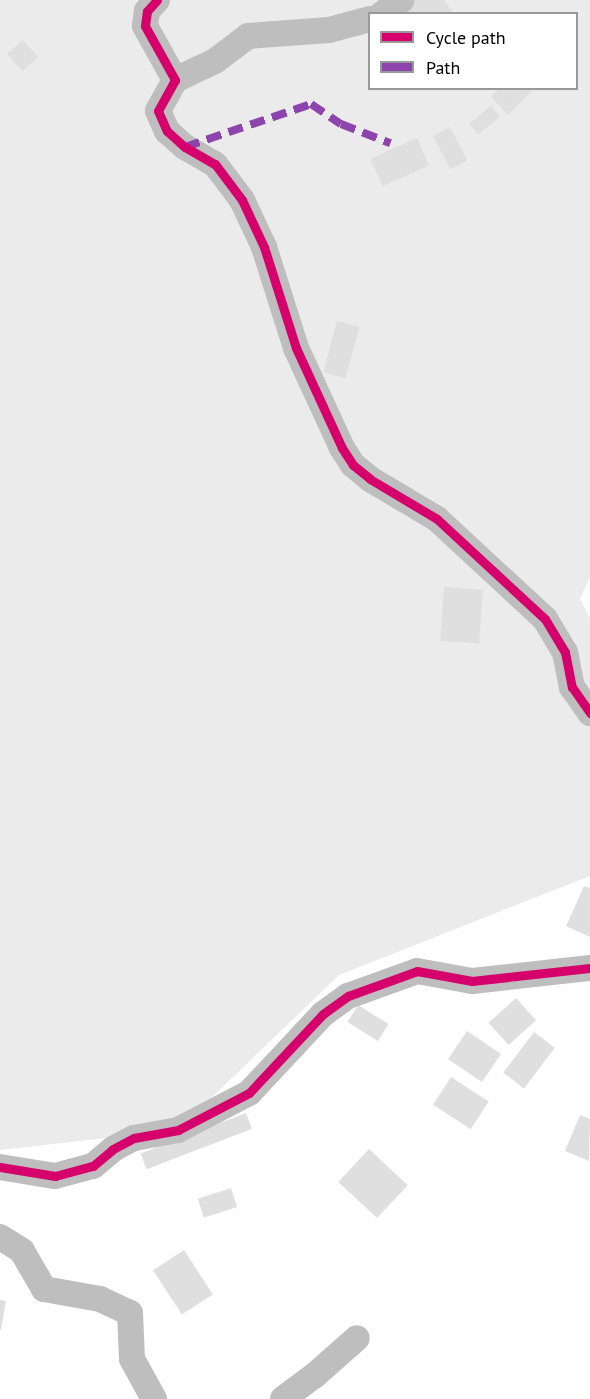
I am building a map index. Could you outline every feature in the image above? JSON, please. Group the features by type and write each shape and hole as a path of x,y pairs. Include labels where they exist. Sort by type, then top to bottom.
{"street":[{"path":"157,0 147,11 145,26 175,80"},
{"path":"385,12 401,0"},
{"path":"368,18 329,30 248,36 214,61 175,80 158,111 167,131 185,147 215,164 242,200 264,247 296,348 353,465 437,519 545,619 564,652 572,687 590,713"},
{"path":"0,1167 56,1176 93,1166 113,1149 134,1138 178,1130 187,1126 249,1093 323,1014 348,996 417,971 472,981 590,968"},
{"path":"0,1237 22,1251 44,1288 100,1299 130,1313 132,1359 154,1399"},
{"path":"283,1399 314,1376 357,1338"}],"shaded area":[{"path":"0,0 590,0 590,578 580,599 590,618 590,876 339,975 178,1130 0,1150"}],"building":[{"path":"411,0 444,0 453,12 403,12"},
{"path":"23,40 38,57 22,71 7,54"},
{"path":"497,90 532,91 508,115 491,97"},
{"path":"491,106 500,117 478,135 469,124"},
{"path":"450,127 467,161 450,169 433,136"},
{"path":"417,138 429,165 383,186 370,159"},
{"path":"337,321 359,327 345,378 323,372"},
{"path":"444,587 483,590 479,644 440,641"},
{"path":"584,886 590,888 590,937 566,926"},
{"path":"516,998 536,1020 509,1045 489,1023"},
{"path":"358,1005 389,1024 378,1041 347,1022"},
{"path":"467,1031 501,1054 482,1082 448,1059"},
{"path":"534,1032 555,1048 524,1088 503,1073"},
{"path":"451,1077 489,1102 471,1129 433,1105"},
{"path":"246,1113 252,1129 147,1169 141,1153"},
{"path":"580,1115 590,1119 589,1161 565,1151"},
{"path":"369,1149 408,1185 377,1218 338,1182"},
{"path":"231,1188 237,1207 204,1218 198,1199"},
{"path":"184,1250 213,1294 182,1315 153,1270"},
{"path":"0,1300 6,1301 1,1330 0,1330"}],"marked path":[{"path":"185,147 311,104 341,124 390,143"}],"cycle path":[{"path":"157,0 147,11 145,26 175,80 158,111 167,131 185,147 215,164 242,200 264,247 296,348 342,448 353,465 370,479 437,519 545,619 565,652 572,687 590,713"},
{"path":"0,1167 55,1176 93,1166 113,1149 134,1138 178,1130 249,1093 323,1014 348,996 417,971 472,981 590,968"}]}
